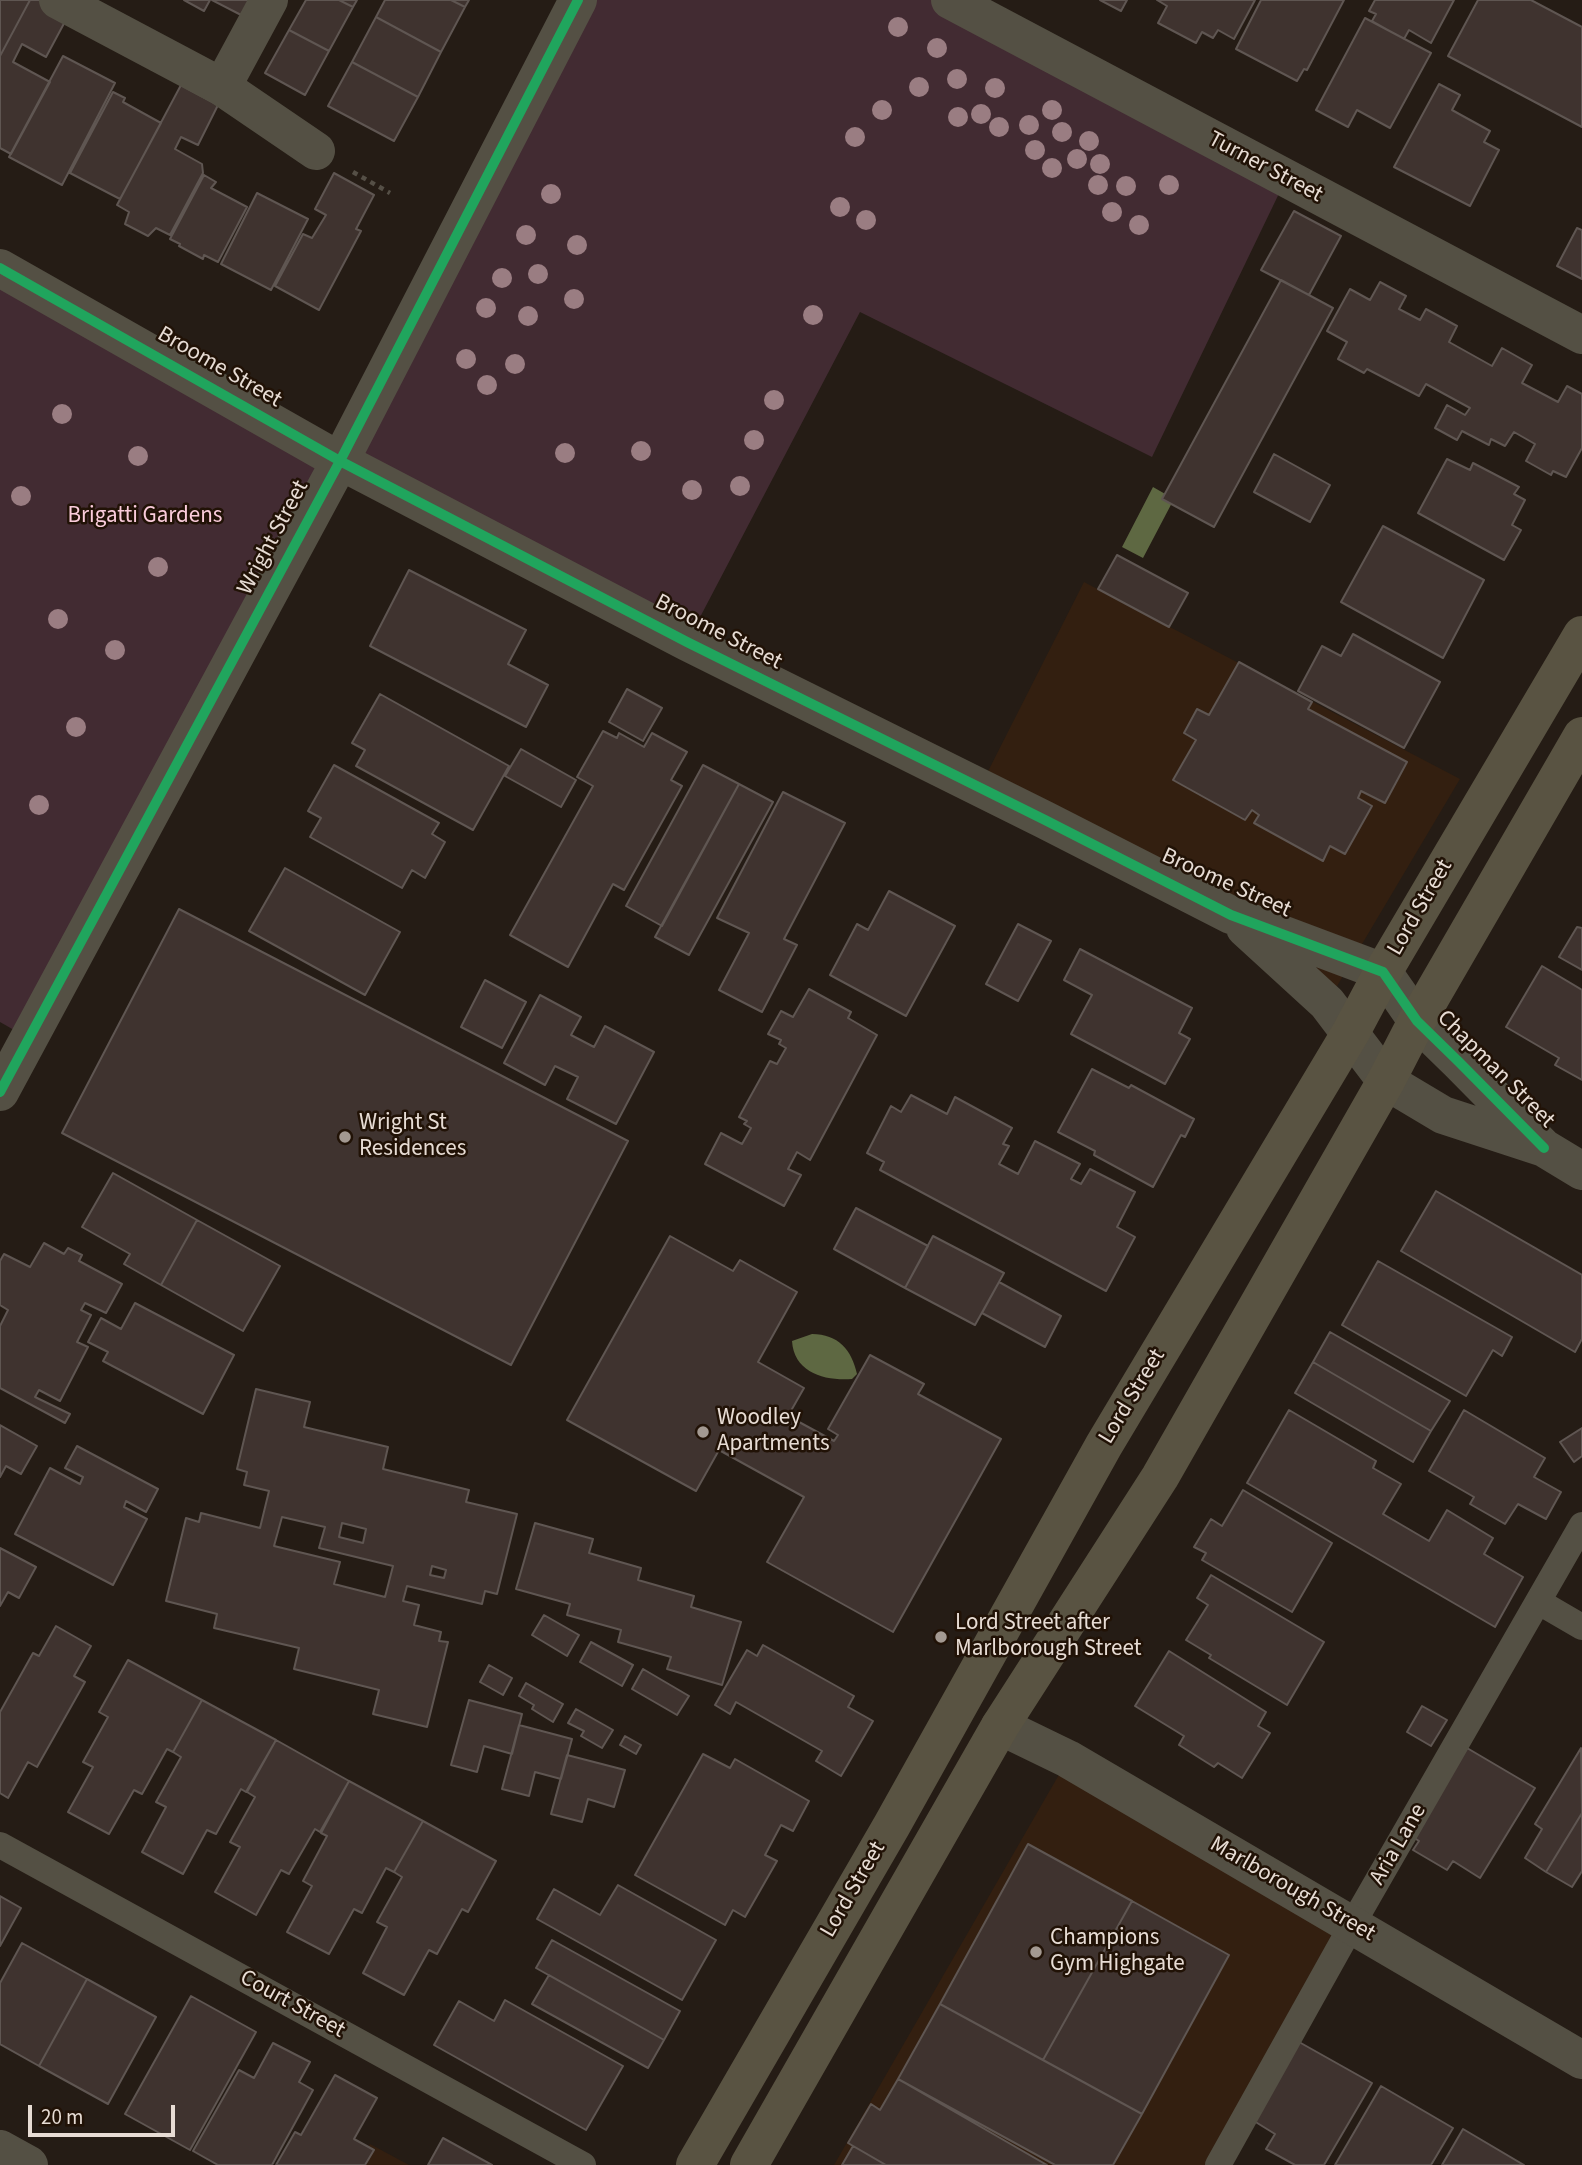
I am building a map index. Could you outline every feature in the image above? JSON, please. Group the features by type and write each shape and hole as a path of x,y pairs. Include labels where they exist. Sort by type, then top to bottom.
{"main road":[{"name":"Lord Street","path":"695,2165 892,1825 1104,1445 1351,1032 1383,972 1582,635"},
{"name":"Lord Street","path":"749,2165 1000,1726 1160,1477 1386,1081 1417,1021 1582,736"}],"street":[{"path":"58,0 222,87 316,151"},
{"path":"222,87 269,0"},
{"name":"Wright Street","path":"0,1093 340,461 578,0"},
{"name":"Turner Street","path":"950,0 1582,335"},
{"name":"Broome Street","path":"0,268 340,461 687,642 1231,915 1383,972"},
{"name":"Broome Street","path":"1231,915 1327,1003 1386,1081"},
{"path":"1383,972 1417,1021"},
{"name":"Chapman Street","path":"1417,1021 1544,1148"},
{"name":"Chapman Street","path":"1386,1081 1443,1115 1544,1148 1582,1171"},
{"name":"Marlborough Street","path":"1000,1726 1068,1759 1582,2060"},
{"path":"0,2149 29,2165"}],"lane":[{"name":"Aria Lane","path":"1218,2165 1352,1925 1582,1525"},
{"path":"1539,1602 1582,1627"},
{"name":"Court Street","path":"0,1845 583,2165"}],"shaded area":[{"path":"1153,487 1174,499 1143,558 1122,547"},
{"path":"1084,582 1460,779 1327,1003 1231,915 977,793"},
{"path":"812,1334 829,1337 842,1345 855,1365 857,1374 852,1379 813,1373 798,1361 792,1341"},
{"path":"1068,1759 1352,1925 1218,2165 834,2165"},
{"path":"370,2144 409,2165 359,2165"}],"green space":[{"path":"578,0 949,0 1286,179 1152,457 860,312 687,642 340,461"},
{"name":"Brigatti Gardens","path":"0,268 340,461 28,1038 0,1022"}],"building":[{"path":"0,0 30,0 0,56"},
{"path":"30,0 39,0 68,16 46,57 22,44 13,62 50,82 11,154 0,148 0,56"},
{"path":"184,0 210,0 204,11"},
{"path":"212,0 254,0 245,17"},
{"path":"306,0 339,0 353,7 329,51 289,30"},
{"path":"339,0 357,0 353,7"},
{"path":"385,0 451,0 465,7 441,52 376,17"},
{"path":"451,0 469,0 465,7"},
{"path":"1100,0 1127,0 1121,11"},
{"path":"1157,0 1255,0 1234,39 1218,30 1213,38 1202,32 1196,43 1158,23 1167,6"},
{"path":"1261,0 1344,0 1307,70 1304,69 1297,81 1236,49"},
{"path":"1375,0 1454,0 1431,43 1409,30 1404,39 1372,21 1376,14 1369,11"},
{"path":"1478,0 1531,0 1582,27 1582,127 1448,56"},
{"path":"376,17 441,52 418,97 352,62"},
{"path":"1365,18 1431,53 1390,128 1357,110 1348,127 1316,110"},
{"path":"289,30 329,51 305,95 265,73"},
{"path":"63,56 115,83 62,185 9,157"},
{"path":"352,62 418,97 394,141 328,106"},
{"path":"1439,84 1460,95 1452,110 1490,131 1484,142 1499,150 1470,206 1394,167"},
{"path":"181,85 218,105 198,145 181,137 175,149 202,164 203,173 170,235 156,228 148,236 125,224 129,212 117,205"},
{"path":"113,92 125,98 123,102 161,123 120,199 70,173"},
{"path":"334,173 374,195 356,229 361,231 319,310 275,286 303,234 312,238 326,215 315,209"},
{"path":"204,175 216,182 211,188 247,207 218,262 204,255 203,259 170,239"},
{"path":"257,193 308,219 271,290 221,264"},
{"path":"1294,211 1341,236 1309,295 1261,270"},
{"path":"1577,228 1582,230 1582,279 1557,266"},
{"path":"1281,280 1333,308 1214,527 1162,499"},
{"path":"1380,282 1406,296 1399,309 1420,320 1426,309 1457,326 1449,342 1492,366 1502,348 1532,365 1522,383 1558,402 1567,386 1582,394 1582,448 1566,477 1553,471 1551,475 1526,461 1535,444 1514,432 1505,446 1491,439 1489,445 1462,431 1457,440 1435,428 1447,405 1465,415 1470,408 1426,384 1419,396 1367,369 1364,373 1338,359 1347,342 1327,331 1350,289 1370,300"},
{"path":"1274,454 1330,485 1310,522 1254,492"},
{"path":"1447,459 1470,470 1473,463 1519,487 1514,494 1525,500 1512,525 1521,530 1504,560 1418,513"},
{"path":"1383,526 1484,580 1443,658 1341,602"},
{"path":"1117,555 1188,593 1169,627 1098,589"},
{"path":"409,570 526,630 508,664 548,685 526,727 370,646"},
{"path":"1353,634 1440,682 1404,748 1298,691 1322,646 1341,656"},
{"path":"1239,662 1312,702 1308,709 1407,762 1385,803 1361,791 1358,798 1372,806 1345,854 1330,846 1323,861 1254,823 1259,815 1252,810 1245,820 1173,780 1196,740 1184,733 1197,709 1209,715"},
{"path":"627,689 662,708 643,741 609,722"},
{"path":"380,694 509,766 473,830 356,766 365,750 352,743"},
{"path":"603,731 617,738 619,733 644,747 652,733 687,752 671,780 682,786 624,890 613,884 568,967 510,935 593,786 577,777"},
{"path":"521,749 576,780 561,807 505,776"},
{"path":"334,765 439,823 432,834 445,842 425,878 412,870 402,888 310,837 321,818 308,811"},
{"path":"703,765 739,784 662,926 626,906"},
{"path":"739,784 773,802 689,955 655,937"},
{"path":"783,792 845,823 784,939 797,945 762,1012 719,990 749,933 717,918"},
{"path":"285,868 400,932 365,995 249,931"},
{"path":"889,891 955,926 906,1016 830,975 857,924 868,930"},
{"name":"Wright St Residences","path":"179,909 628,1141 511,1365 62,1133"},
{"path":"1018,924 1051,941 1018,1001 986,984"},
{"path":"1577,927 1582,928 1582,970 1559,957"},
{"path":"1080,949 1192,1008 1179,1033 1190,1039 1165,1084 1071,1034 1092,995 1064,980"},
{"path":"1542,966 1582,990 1582,1080 1555,1065 1559,1058 1506,1027"},
{"path":"485,980 526,1002 502,1048 461,1027"},
{"path":"809,989 851,1012 848,1018 877,1035 810,1160 797,1152 788,1169 801,1175 784,1206 705,1164 721,1133 742,1144 751,1128 744,1124 747,1121 739,1117 770,1061 777,1064 786,1048 779,1044 781,1040 768,1034 781,1011 793,1017"},
{"path":"540,995 581,1017 571,1035 594,1047 605,1026 654,1052 616,1124 567,1099 578,1077 555,1066 545,1085 504,1063"},
{"path":"1092,1069 1129,1088 1131,1085 1194,1119 1185,1137 1181,1135 1153,1187 1058,1132"},
{"path":"911,1095 947,1114 955,1097 1012,1128 1003,1144 1009,1146 999,1164 1018,1174 1035,1141 1080,1164 1071,1179 1081,1184 1090,1169 1135,1192 1117,1227 1135,1237 1106,1291 880,1170 884,1162 867,1153 891,1106 901,1112"},
{"path":"113,1173 197,1220 161,1285 124,1264 130,1254 82,1227"},
{"path":"1436,1191 1582,1275 1582,1339 1575,1352 1401,1251"},
{"path":"856,1208 928,1246 905,1288 834,1249"},
{"path":"197,1220 280,1266 243,1331 161,1285"},
{"name":"Woodley Apartments","path":"670,1236 733,1271 740,1260 797,1292 758,1362 804,1388 788,1416 834,1441 838,1435 828,1429 870,1355 924,1384 918,1394 1001,1439 893,1632 767,1562 804,1497 719,1450 696,1491 567,1420"},
{"path":"933,1236 1004,1273 975,1325 905,1288"},
{"path":"44,1243 64,1254 68,1248 82,1255 79,1261 122,1284 106,1313 85,1303 81,1310 91,1315 77,1342 88,1347 60,1401 39,1390 35,1397 70,1414 65,1423 0,1388 0,1326 8,1310 0,1305 0,1261 4,1254 30,1267"},
{"path":"1378,1261 1512,1337 1502,1356 1493,1350 1466,1396 1342,1325"},
{"path":"999,1282 1061,1316 1045,1347 982,1313"},
{"path":"135,1303 234,1355 203,1414 103,1361 108,1352 88,1342 101,1318 121,1329"},
{"path":"1330,1332 1450,1401 1431,1431 1313,1362"},
{"path":"1313,1362 1431,1431 1413,1462 1295,1393"},
{"path":"256,1389 310,1402 304,1427 388,1447 383,1469 469,1490 466,1502 517,1514 497,1594 485,1591 482,1604 407,1586 403,1601 419,1605 414,1625 441,1632 439,1641 448,1642 427,1727 373,1714 379,1690 294,1669 299,1648 214,1628 217,1614 166,1601 186,1518 199,1522 201,1513 260,1528 269,1491 244,1485 247,1472 237,1469","holes":["282,1517 325,1527 319,1548 393,1566 385,1597 334,1584 340,1562 274,1546","342,1523 366,1529 363,1543 339,1537","432,1566 446,1570 444,1578 430,1575"]},
{"path":"1289,1410 1376,1461 1373,1468 1401,1484 1383,1514 1429,1541 1447,1510 1493,1538 1484,1554 1523,1577 1495,1627 1247,1483"},
{"path":"1464,1410 1545,1458 1534,1477 1561,1492 1546,1519 1518,1504 1505,1524 1470,1504 1474,1497 1429,1471"},
{"path":"0,1425 37,1446 21,1474 6,1466 0,1477"},
{"path":"1582,1428 1582,1456 1574,1462 1560,1442"},
{"path":"77,1446 158,1489 146,1512 126,1501 124,1507 147,1519 113,1585 15,1534 50,1468 80,1484 83,1477 65,1468"},
{"path":"1243,1490 1332,1543 1292,1612 1202,1560 1206,1553 1194,1547 1211,1519 1222,1526"},
{"path":"535,1523 593,1539 589,1553 641,1568 638,1580 694,1596 691,1607 741,1622 722,1685 667,1669 671,1657 618,1642 621,1630 567,1615 570,1604 516,1589"},
{"path":"0,1548 36,1567 19,1598 8,1592 0,1606"},
{"path":"1211,1575 1324,1642 1287,1705 1209,1658 1211,1655 1186,1640 1208,1605 1197,1598"},
{"path":"544,1615 579,1635 567,1656 532,1635"},
{"path":"56,1626 91,1646 74,1676 85,1682 37,1767 28,1762 8,1798 0,1793 0,1712 33,1653 39,1656"},
{"path":"591,1642 633,1665 622,1686 580,1662"},
{"path":"763,1645 854,1696 848,1707 873,1721 841,1776 816,1761 822,1751 736,1702 730,1714 715,1705 747,1650 757,1656"},
{"path":"1169,1651 1266,1712 1258,1726 1270,1733 1242,1778 1218,1763 1214,1767 1179,1745 1184,1736 1135,1706"},
{"path":"128,1660 202,1700 173,1752 167,1749 142,1794 134,1790 109,1834 68,1812 93,1767 83,1762 108,1717 99,1712"},
{"path":"489,1665 512,1678 503,1695 480,1682"},
{"path":"643,1669 689,1696 677,1715 632,1689"},
{"path":"526,1683 563,1704 553,1722 532,1709 534,1705 519,1696"},
{"path":"202,1700 276,1740 246,1792 241,1789 216,1834 207,1830 183,1874 142,1852 166,1807 156,1802 181,1757 173,1752"},
{"path":"469,1700 522,1714 512,1754 484,1746 477,1772 451,1765"},
{"path":"1422,1706 1447,1720 1431,1746 1407,1732"},
{"path":"576,1709 613,1730 602,1748 581,1736 584,1731 568,1723"},
{"path":"519,1725 572,1739 561,1779 535,1772 529,1796 502,1789"},
{"path":"625,1736 641,1745 636,1754 620,1745"},
{"path":"276,1740 349,1781 320,1832 315,1829 289,1874 281,1870 256,1915 215,1892 240,1847 230,1842 255,1797 247,1792"},
{"path":"1467,1748 1535,1788 1480,1878 1453,1861 1447,1870 1413,1850 1419,1841 1413,1837"},
{"path":"1581,1748 1582,1813 1546,1872 1525,1858 1542,1829 1535,1824"},
{"path":"703,1754 730,1768 735,1759 809,1801 793,1831 781,1825 765,1855 777,1861 745,1917 733,1910 725,1925 635,1875"},
{"path":"567,1755 625,1770 614,1807 588,1799 582,1822 551,1814"},
{"path":"349,1781 423,1821 394,1872 386,1868 362,1913 354,1909 329,1954 287,1932 312,1886 303,1881 327,1836 321,1833"},
{"path":"1582,1813 1582,1871 1572,1887 1546,1872"},
{"path":"423,1821 496,1861 468,1912 462,1909 437,1954 429,1950 404,1995 363,1973 387,1927 377,1922 402,1877 394,1872"},
{"name":"Champions Gym Highgate","path":"1028,1844 1132,1901 1043,2060 940,2004"},
{"path":"618,1885 716,1940 682,2000 537,1919 554,1889 600,1915"},
{"path":"0,1896 21,1908 0,1946"},
{"path":"1132,1901 1229,1955 1142,2114 1043,2060"},
{"path":"552,1940 680,2011 664,2040 536,1968"},
{"path":"22,1943 87,1979 39,2066 0,2044 0,1983"},
{"path":"549,1975 664,2040 648,2068 532,2004"},
{"path":"87,1979 156,2017 108,2104 39,2066"},
{"path":"191,1996 256,2032 190,2150 125,2114"},
{"path":"505,2000 623,2066 586,2130 434,2045 459,2001 494,2021"},
{"path":"940,2004 1142,2114 1113,2165 1055,2165 898,2079"},
{"path":"1299,2042 1372,2083 1324,2165 1295,2165 1266,2149 1275,2134 1254,2121"},
{"path":"273,2043 310,2062 299,2082 313,2090 272,2165 218,2165 193,2151 239,2070 254,2078"},
{"path":"335,2075 377,2098 354,2139 374,2150 365,2165 276,2165 295,2132 301,2135"},
{"path":"898,2079 1047,2165 886,2165 848,2143 871,2104 880,2110"},
{"path":"1381,2086 1453,2128 1431,2165 1335,2165"},
{"path":"1463,2129 1524,2165 1442,2165"},
{"path":"443,2138 492,2165 428,2165"},
{"path":"853,2146 886,2165 842,2165"}],"cycle path":[{"path":"0,1092 340,461 578,0"},
{"path":"0,268 340,461 687,642 1231,915 1383,972 1417,1021 1544,1148"}],"place":[{"name":"Wright St Residences","path":"345,1137"},
{"name":"Woodley Apartments","path":"703,1432"},
{"name":"Lord Street after Marlborough Street","path":"941,1637"},
{"name":"Champions Gym Highgate","path":"1036,1952"}]}
